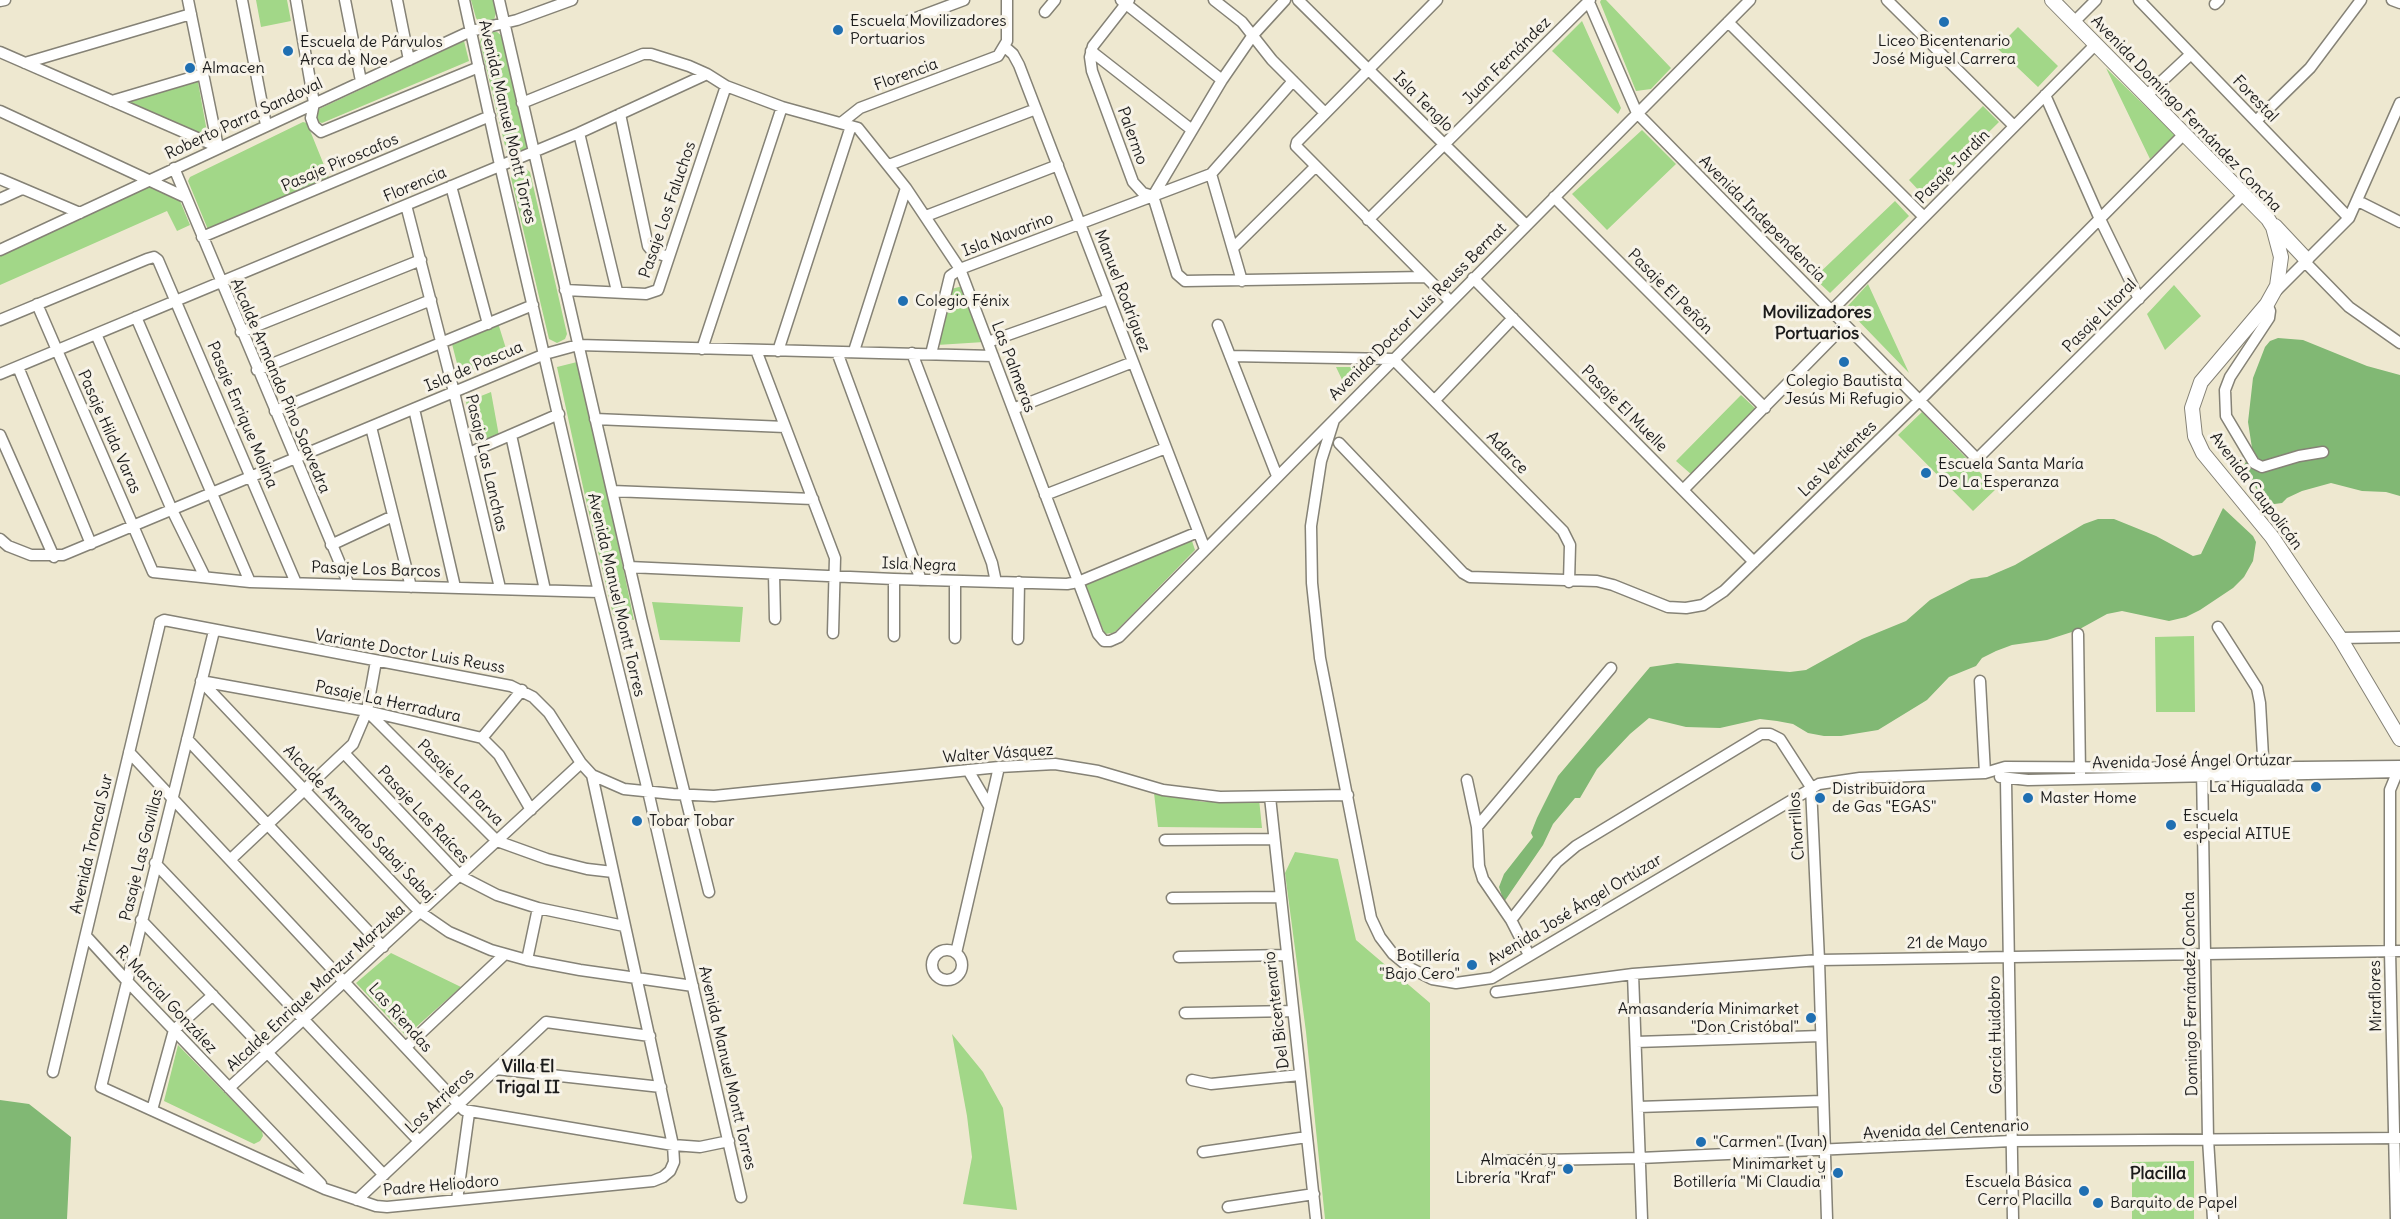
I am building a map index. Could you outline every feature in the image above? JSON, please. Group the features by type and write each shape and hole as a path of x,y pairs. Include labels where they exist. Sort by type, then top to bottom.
{"main road":[{"name":"Avenida Domingo Fernández Concha","path":"2052,0 2268,219 2277,237 2282,256 2280,277 2270,299"},
{"path":"2268,219 2305,260"},
{"name":"Avenida Caupolicán","path":"2270,299 2206,375 2194,399 2192,417 2195,436 2203,453 2272,537 2340,638 2400,739"}],"street":[{"path":"0,1 5,0"},
{"path":"188,0 218,147"},
{"path":"242,0 266,125"},
{"path":"296,0 314,103 311,113 317,131 325,132 479,67"},
{"path":"345,0 361,81"},
{"path":"397,0 409,60"},
{"name":"Avenida Manuel Montt Torres","path":"464,0 500,165 741,1197"},
{"name":"Avenida Manuel Montt Torres","path":"499,0 629,567 709,892"},
{"name":"Roberto Parra Sandoval","path":"0,250 471,31 517,20 572,0"},
{"path":"908,21 936,5 964,0"},
{"path":"1005,47 1008,0"},
{"path":"1045,12 1055,0"},
{"path":"1214,0 1242,22 1272,60 1325,113"},
{"path":"1285,0 1253,35 1222,80 1153,196 1177,274 1182,280 1188,282 1425,277"},
{"name":"Isla Tenglo","path":"1298,0 1526,225"},
{"path":"1437,0 1325,113 1297,142 1296,146 1450,301"},
{"name":"Avenida Independencia","path":"1589,0 1637,113 1977,459"},
{"name":"Juan Fernández","path":"1368,220 1589,0"},
{"name":"Avenida Doctor Luis Reuss Bernat","path":"1107,642 1119,637 1750,0"},
{"path":"1887,0 2014,126"},
{"path":"2074,22 2096,0"},
{"name":"Forestal","path":"2139,0 2349,218"},
{"path":"2256,121 2310,68 2361,0"},
{"path":"2392,0 2400,3"},
{"path":"1192,130 1091,51 1125,1 1222,80"},
{"path":"25,63 191,14"},
{"path":"1728,22 1924,217"},
{"name":"Pasaje Jardín","path":"1831,310 2096,44"},
{"name":"Manuel Rodríguez","path":"1005,47 1016,59 1036,109 1205,549"},
{"name":"Florencia","path":"846,124 860,108 994,58 1005,47"},
{"name":"Palermo","path":"1091,51 1092,71 1133,182 1143,193 1153,196"},
{"path":"0,52 218,147"},
{"path":"522,103 647,54 689,66 726,86 782,107 846,124 778,351"},
{"path":"2146,96 2191,54"},
{"path":"112,101 203,74"},
{"name":"Florencia","path":"0,374 579,133 707,75"},
{"path":"1242,281 1210,174 1293,81"},
{"name":"Pasaje Los Faluchos","path":"565,290 654,292 661,286 726,86"},
{"path":"2046,95 2099,217 2139,299"},
{"path":"2323,452 2299,456 2262,467 2254,464 2230,425 2224,403 2225,390 2229,377 2269,318 2270,299 2305,260 2349,218 2400,103"},
{"path":"702,349 782,107"},
{"path":"889,165 1036,109"},
{"path":"0,111 185,197"},
{"path":"620,114 648,246 653,252 669,257"},
{"name":"Pasaje Piroscafos","path":"202,237 490,116"},
{"name":"Las Palmeras","path":"846,124 862,131 889,165 926,216 960,269 1098,634 1107,642"},
{"path":"579,133 616,291"},
{"name":"Las Vertientes","path":"1339,443 1463,573 1470,577 1605,582 1659,604 1686,608 1702,605 1717,597 1919,401 2099,217 2184,134"},
{"path":"926,216 1058,165"},
{"path":"1233,248 1315,167"},
{"name":"Alcalde Armando Pino Saavedra","path":"174,168 349,585"},
{"name":"Isla Navarino","path":"931,354 950,276 960,269 1210,174"},
{"path":"0,179 80,213"},
{"path":"451,186 488,324"},
{"path":"854,351 906,188"},
{"path":"0,200 22,189"},
{"name":"Pasaje Litoral","path":"1977,459 2244,194"},
{"name":"Pasaje El Peñón","path":"1554,197 1765,408"},
{"path":"2358,201 2400,222"},
{"name":"Pasaje Las Lanchas","path":"406,205 469,453 500,588"},
{"name":"Pasaje Enrique Molina","path":"37,304 147,259 154,257 158,260 296,583"},
{"path":"241,332 421,260"},
{"path":"2305,260 2349,307 2400,343"},
{"name":"Pasaje El Muelle","path":"1473,278 1754,562"},
{"path":"988,342 1109,299"},
{"path":"257,370 431,300"},
{"path":"0,320 37,304"},
{"name":"Pasaje Hilda Varas","path":"37,304 153,572"},
{"path":"275,411 533,305"},
{"path":"136,317 250,582"},
{"path":"1435,400 1513,318"},
{"path":"1218,325 1277,476"},
{"path":"1683,490 1845,325"},
{"path":"96,334 172,510 205,577"},
{"name":"Isla de Pascua","path":"0,539 31,555 54,557 63,555 545,354 578,345 993,356"},
{"path":"756,350 835,558 833,633"},
{"path":"837,352 921,580"},
{"path":"912,353 992,563 996,582"},
{"path":"1230,356 1393,359"},
{"name":"Adarce","path":"1393,359 1566,536 1570,550 1569,582"},
{"path":"1013,409 1133,363"},
{"path":"18,367 91,544"},
{"path":"414,409 455,587"},
{"path":"469,453 559,414"},
{"name":"Avenida José Ángel Ortúzar","path":"1335,417 1327,438 1316,484 1311,526 1311,564 1320,658 1371,918 1380,937 1400,961 1432,979 1468,983 1492,978 1811,787 1860,778 1985,773 2005,767 2202,773"},
{"path":"595,419 785,427"},
{"path":"371,427 411,587"},
{"path":"0,435 54,557"},
{"path":"511,435 545,590"},
{"path":"1045,495 1166,448"},
{"path":"612,491 813,499"},
{"path":"331,545 393,516"},
{"name":"Isla Negra","path":"629,567 833,577 1067,584 1078,582 1198,532"},
{"name":"Pasaje Los Barcos","path":"153,572 250,582 599,592"},
{"path":"774,574 775,619"},
{"path":"894,579 894,636"},
{"path":"955,581 955,638"},
{"path":"1018,582 1018,639"},
{"name":"Variante Doctor Luis Reuss","path":"160,622 168,620 214,631 511,686 522,690 549,712 592,775 624,789 648,791"},
{"name":"Avenida Troncal Sur","path":"53,1072 160,622"},
{"path":"2218,627 2257,688 2264,772"},
{"name":"Pasaje Las Gavillas","path":"101,1087 171,796 214,631"},
{"path":"2078,634 2080,779"},
{"path":"2340,638 2400,637"},
{"path":"231,859 344,753 356,738 367,711 376,661"},
{"path":"1477,826 1611,668"},
{"name":"Pasaje La Herradura","path":"201,681 367,711 482,738"},
{"name":"Alcalde Armando Sabaj Sabaj","path":"201,681 420,912 464,940 527,960 693,986"},
{"path":"1980,681 1985,773"},
{"path":"522,690 482,738 499,755 531,810"},
{"name":"Pasaje La Parva","path":"367,711 497,841 547,859 587,869 613,872"},
{"name":"Chorrillos","path":"1511,920 1557,862 1576,846 1761,734 1770,734 1780,739 1811,787 1827,1219"},
{"path":"187,739 383,947"},
{"name":"Las Riendas","path":"129,752 458,1104 470,1113 673,1145 700,1147 729,1141"},
{"name":"Pasaje Las Raíces","path":"344,753 459,876 496,895 538,908 624,926"},
{"name":"Alcalde Enrique Manzur Marzuka","path":"229,1088 581,762"},
{"name":"Walter Vásquez","path":"648,791 714,796 999,767 1066,765 1098,771 1163,790 1220,797 1348,795"},
{"path":"956,953 999,767"},
{"path":"2398,769 2400,785"},
{"name":"Avenida José Ángel Ortúzar","path":"1985,773 2006,780 2398,769"},
{"name":"Miraflores","path":"2396,1219 2395,951 2390,790 2398,769"},
{"path":"968,770 989,806"},
{"name":"Domingo Fernández Concha","path":"2202,773 2208,1139 2213,1219"},
{"path":"592,775 673,1145"},
{"path":"1467,780 1477,826 1481,873 1511,920 1529,955"},
{"name":"García Huidobro","path":"2006,780 2013,1219"},
{"name":"Del Bicentenario","path":"1270,797 1279,897 1316,1219"},
{"path":"1165,840 1273,839"},
{"path":"155,863 419,1141"},
{"path":"1172,898 1279,897"},
{"path":"527,960 538,908"},
{"path":"141,920 384,1175"},
{"name":"R. Marcial González","path":"86,936 325,1189"},
{"name":"21 de Mayo","path":"1496,992 1634,974 1819,960 2395,951"},
{"path":"406,1047 504,954"},
{"path":"1179,957 1286,956"},
{"path":"1634,974 1642,1219"},
{"path":"152,1110 174,1030 213,995"},
{"path":"1185,1012 1292,1011"},
{"name":"Los Arrieros","path":"357,1200 546,1022 650,1036"},
{"path":"1636,1042 1821,1036"},
{"path":"496,1069 661,1087"},
{"path":"1192,1080 1211,1084 1300,1075"},
{"name":"Padre Heliodoro","path":"101,1087 325,1189 383,1207 658,1180 673,1167 673,1145"},
{"path":"1638,1107 1822,1101"},
{"path":"457,1200 470,1113"},
{"path":"1203,1152 1307,1137"},
{"name":"Avenida del Centenario","path":"1494,1161 1640,1158 2012,1141 2397,1138"},
{"path":"1228,1207 1314,1194"}],"green space":[{"path":"256,0 287,0 291,21 261,27"},
{"path":"471,0 495,0 497,9 494,20 480,23 476,18"},
{"path":"1601,0 1606,0 1671,68 1651,89 1636,91"},
{"path":"1582,21 1621,108 1618,114 1552,51"},
{"path":"2018,27 2058,66 2038,87 1997,48"},
{"path":"489,32 497,32 502,36 527,147 524,152 512,157 507,154 480,42 482,36"},
{"path":"464,41 469,61 322,123 317,121 315,111"},
{"path":"2106,68 2175,135 2150,159"},
{"path":"195,80 198,82 207,132 203,135 127,102"},
{"path":"1983,106 1999,122 1924,196 1909,180"},
{"path":"303,122 307,123 330,180 209,232 188,181 190,177"},
{"path":"1642,130 1676,164 1607,230 1572,194"},
{"path":"525,168 530,172 567,334 565,339 557,343 549,339 511,178 513,173"},
{"path":"151,185 178,196 190,225 177,231 167,211 0,285 0,256"},
{"path":"1895,201 1909,216 1830,293 1814,278"},
{"path":"1868,284 1909,373 1846,308"},
{"path":"2174,285 2201,316 2165,350 2147,314"},
{"path":"963,286 984,342 937,345 951,289"},
{"path":"498,323 508,355 460,375 452,344"},
{"path":"2278,338 2303,340 2367,366 2400,375 2400,496 2386,492 2362,491 2331,483 2302,491 2282,503 2267,505 2243,468 2252,448 2248,422 2253,378 2265,347 2270,341"},
{"path":"577,362 634,620 613,615 585,496 557,367"},
{"path":"1336,367 1369,367 1346,388"},
{"path":"491,392 499,436 476,446 466,402"},
{"path":"1741,395 1757,410 1692,475 1676,461"},
{"path":"1922,412 1996,489 1973,511 1898,435"},
{"path":"2223,508 2253,536 2256,542 2253,561 2244,577 2233,588 2200,610 2186,617 2169,621 2122,611 2107,614 2078,630 2047,640 2012,645 1982,658 1976,666 1949,677 1927,700 1878,730 1841,736 1824,736 1808,733 1793,724 1760,719 1720,728 1686,727 1649,718 1630,734 1597,769 1580,798 1575,798 1553,824 1543,845 1504,902 1499,887 1504,874 1533,837 1531,833 1537,818 1558,776 1650,667 1677,663 1790,672 1806,670 1862,639 1906,621 1930,600 1971,579 1987,577 2015,565 2084,524 2098,519 2114,519 2156,536 2193,556 2201,554"},
{"path":"1191,538 1195,550 1116,631 1105,634 1084,582"},
{"path":"652,602 743,607 740,642 660,640"},
{"path":"2194,636 2195,712 2156,712 2155,637"},
{"path":"1154,793 1204,802 1259,799 1262,828 1158,827"},
{"path":"1295,852 1338,859 1356,940 1430,1003 1430,1219 1325,1219 1306,1032 1285,873"},
{"path":"391,953 461,987 406,1036 356,983"},
{"path":"952,1034 983,1072 1003,1108 1017,1210 963,1204 972,1157"},
{"path":"178,1045 262,1131 263,1136 260,1141 254,1144 164,1101"},
{"path":"0,1100 29,1104 71,1137 67,1219 0,1219"},
{"path":"2194,1161 2194,1219 2132,1219 2132,1162"}],"place":[{"name":"Liceo Bicentenario José Miguel Carrera","path":"1944,22"},
{"name":"Escuela Movilizadores Portuarios","path":"838,30"},
{"name":"Escuela de Párvulos Arca de Noe","path":"288,51"},
{"name":"Almacen","path":"190,68"},
{"name":"Colegio Fénix","path":"903,301"},
{"name":"Colegio Bautista Jesús Mi Refugio","path":"1844,362"},
{"name":"Escuela Santa María De La Esperanza","path":"1926,473"},
{"name":"La Higualada","path":"2316,787"},
{"name":"Distribuidora de Gas \"EGAS\"","path":"1820,798"},
{"name":"Master Home","path":"2028,798"},
{"name":"Tobar Tobar","path":"637,821"},
{"name":"Escuela especial AITUE","path":"2171,825"},
{"name":"Botillería \"Bajo Cero\"","path":"1472,965"},
{"name":"Amasandería Minimarket \"Don Cristóbal\"","path":"1811,1018"},
{"name":"\"Carmen\" (Ivan)","path":"1701,1142"},
{"name":"Almacén y Librería \"Kraf\"","path":"1568,1169"},
{"name":"Minimarket y Botillería \"Mi Claudia\"","path":"1838,1173"},
{"name":"Escuela Básica Cerro Placilla","path":"2084,1191"},
{"name":"Barquito de Papel","path":"2098,1203"}],"district":[{"name":"Movilizadores Portuarios","path":"1817,323"},
{"name":"Villa El Trigal II","path":"528,1077"},
{"name":"Placilla","path":"2158,1174"}]}
